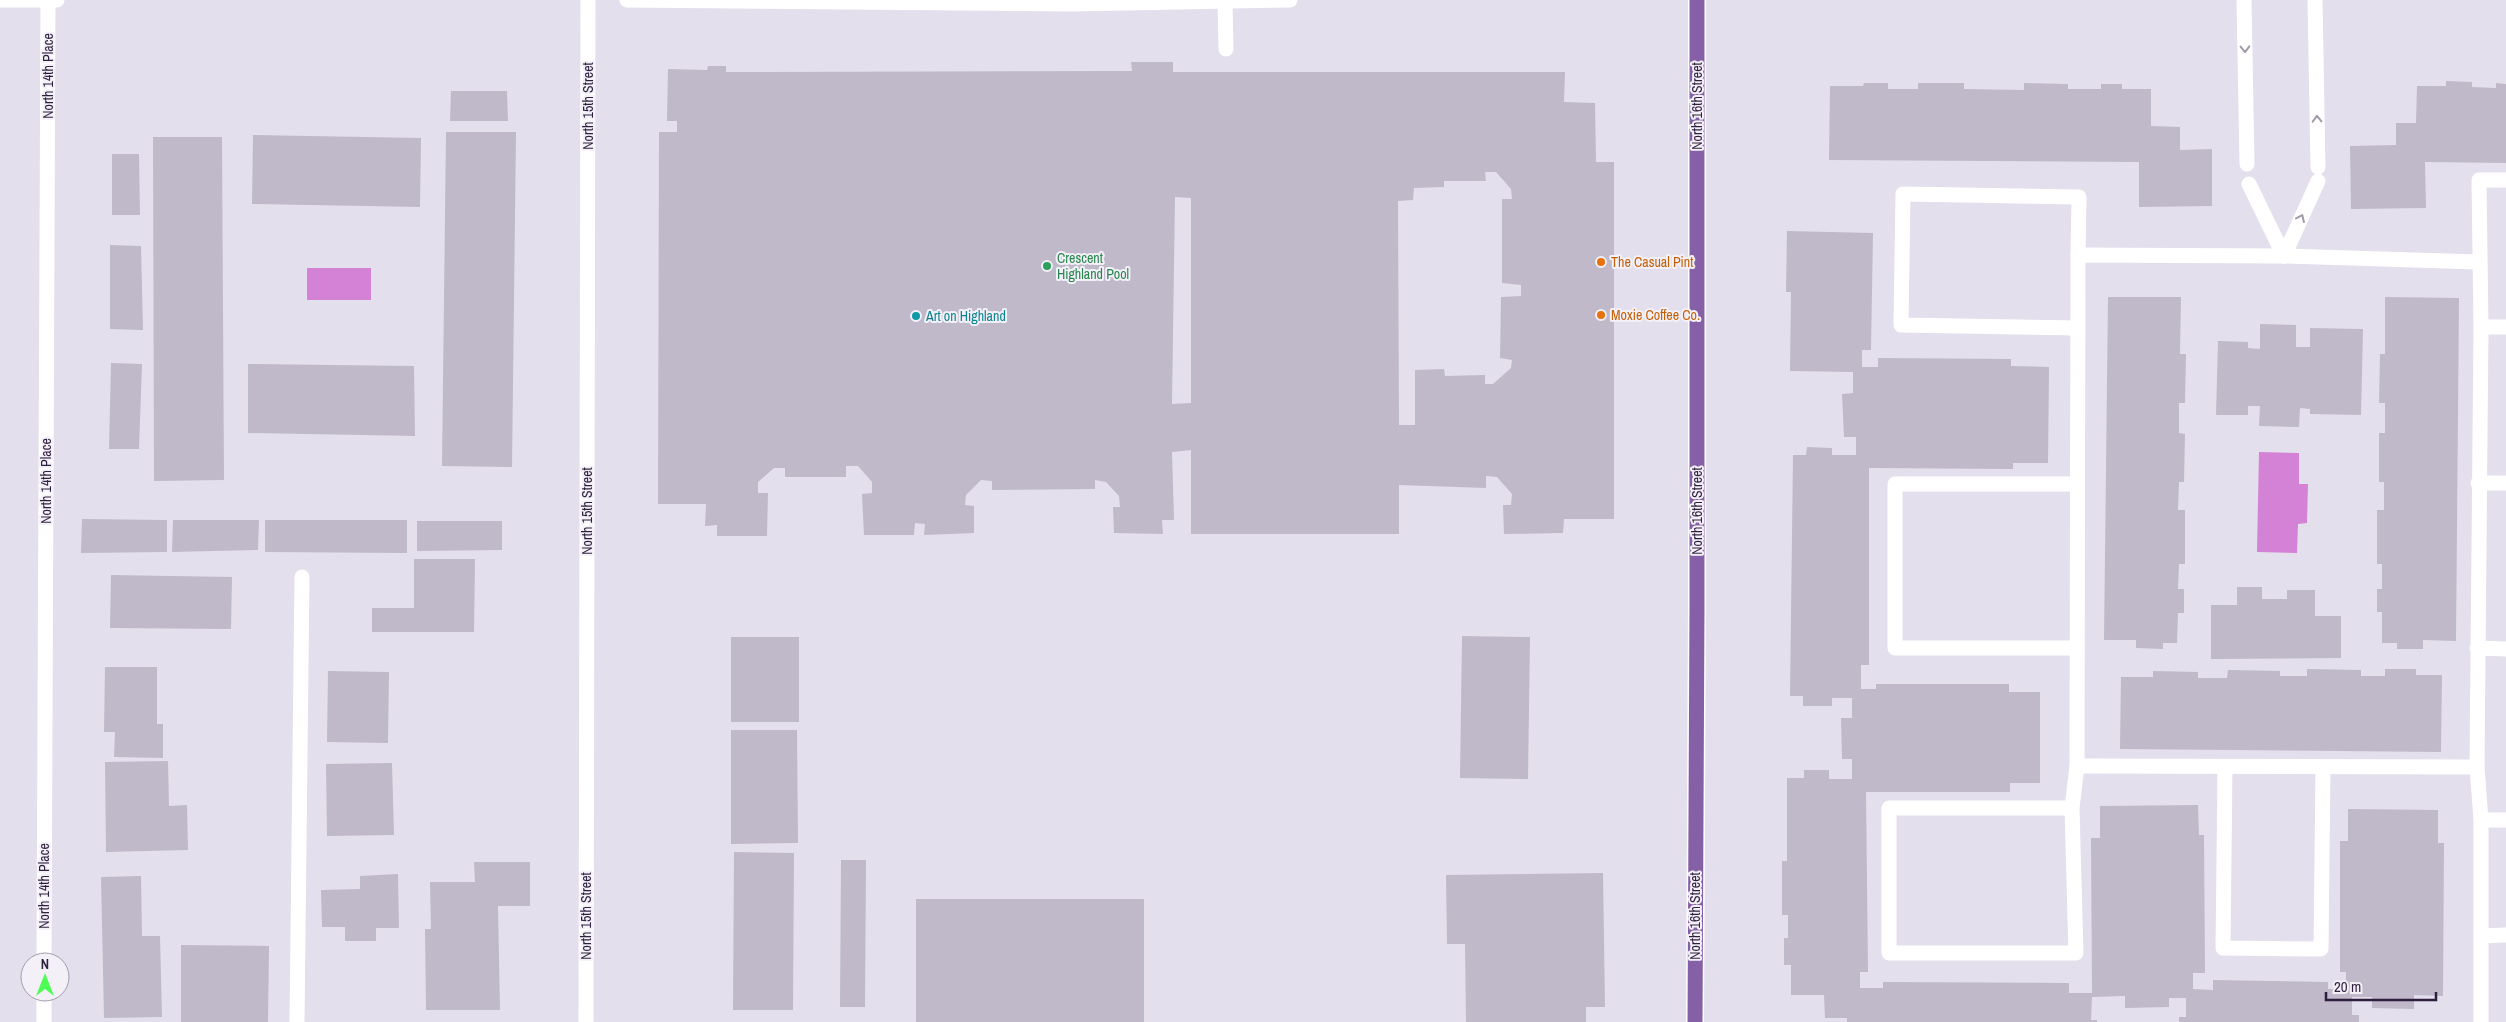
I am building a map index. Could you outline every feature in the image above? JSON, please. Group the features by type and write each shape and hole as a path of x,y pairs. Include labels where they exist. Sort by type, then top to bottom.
{"main road":[{"name":"North 16th Street","path":"1695,1022 1697,0"}],"street":[{"path":"0,0 57,0"},
{"name":"North 14th Place","path":"44,952 48,0"},
{"name":"North 15th Street","path":"586,1022 588,0"},
{"path":"627,0 1055,4 1290,0"},
{"path":"2244,0 2247,164"},
{"path":"2284,256 2318,174 2315,0"},
{"path":"1225,2 1226,49"},
{"path":"2481,1022 2481,820 2477,767 2478,483 2481,327 2479,180 2506,180"},
{"path":"2249,184 2284,256"},
{"path":"2072,808 1889,808 1889,953 2076,953 2072,808 2077,766 2079,197 1903,194 1901,325 2078,328"},
{"path":"2078,255 2284,256 2479,262"},
{"path":"2481,327 2506,327"},
{"path":"2478,483 2506,483"},
{"path":"2077,484 1894,484 1894,648 2077,648"},
{"path":"298,1022 302,577"},
{"path":"2477,648 2506,648"},
{"path":"2077,766 2477,767"},
{"path":"2225,767 2222,948 2321,949 2323,767"},
{"path":"2481,820 2506,820"},
{"path":"2481,936 2506,935"},
{"path":"44,1002 44,1022"}],"shaded area":[{"path":"307,268 371,268 371,300 307,300"},
{"path":"2259,452 2299,453 2299,484 2308,484 2307,523 2298,524 2297,553 2257,552"}],"building":[{"name":"Art on Highland","path":"1131,62 1173,62 1173,72 1565,72 1564,102 1595,103 1596,162 1614,162 1614,519 1564,519 1563,533 1504,534 1503,505 1511,505 1512,494 1497,477 1486,476 1486,488 1399,485 1399,534 1191,534 1191,450 1172,452 1174,520 1162,520 1163,534 1114,533 1113,507 1120,507 1119,496 1106,482 1095,480 1095,489 992,490 992,481 981,480 966,495 965,505 974,506 974,533 924,535 925,524 915,523 914,535 864,535 862,494 872,493 872,482 858,466 846,466 846,477 785,477 785,468 774,468 758,482 758,493 768,493 767,536 717,536 717,525 705,526 706,504 658,504 659,132 677,132 677,121 667,121 668,69 707,70 708,66 726,66 726,72 1132,71","holes":["1485,172 1496,172 1511,189 1512,199 1502,199 1502,283 1521,285 1521,296 1501,297 1500,358 1512,360 1511,368 1493,384 1485,384 1485,375 1445,376 1444,369 1415,370 1415,425 1399,425 1398,201 1413,200 1414,188 1444,187 1444,181 1486,181","1175,197 1191,198 1191,403 1172,404"]},
{"path":"2446,81 2472,82 2472,87 2496,88 2496,83 2506,84 2506,163 2425,162 2426,208 2351,209 2350,146 2396,145 2396,123 2416,123 2417,86 2446,86"},
{"path":"1864,83 1888,83 1888,89 1918,89 1918,83 1964,83 1964,89 2024,90 2024,83 2068,84 2068,89 2101,89 2101,84 2122,84 2122,89 2151,89 2151,126 2180,127 2180,150 2212,149 2212,206 2139,207 2139,162 1829,160 1830,86 1863,86"},
{"path":"451,91 507,91 508,121 450,121"},
{"path":"446,132 516,132 512,467 442,466"},
{"path":"253,135 421,138 420,207 252,204"},
{"path":"153,137 222,137 224,480 154,481"},
{"path":"112,154 139,154 140,215 112,215"},
{"path":"1787,231 1873,233 1871,350 1862,350 1862,367 1878,367 1878,358 2011,359 2011,366 2049,367 2048,463 2013,463 2013,469 1869,468 1869,665 1861,665 1861,689 1876,689 1876,684 2009,684 2009,692 2040,692 2040,783 2010,783 2010,792 1866,792 1868,972 1860,972 1860,988 1883,988 1883,982 2069,983 2069,993 2092,993 2091,838 2100,838 2100,806 2198,805 2199,835 2204,835 2205,973 2193,973 2193,989 2213,990 2213,980 2328,982 2328,989 2346,989 2346,972 2340,972 2340,841 2348,841 2348,809 2438,810 2438,843 2444,843 2443,996 2414,995 2414,1009 2372,1008 2372,997 2352,997 2352,1015 2359,1015 2359,1022 2179,1022 2179,1017 2186,1017 2186,998 2169,998 2169,1007 2125,1008 2125,996 2092,997 2091,1020 2097,1020 2097,1022 1847,1022 1847,1018 1825,1018 1824,995 1791,995 1791,965 1784,965 1784,938 1788,938 1788,915 1782,915 1782,861 1787,861 1787,778 1804,778 1804,770 1829,770 1829,779 1852,779 1852,759 1842,759 1841,718 1852,718 1852,698 1832,698 1832,706 1803,706 1803,696 1790,696 1793,455 1806,455 1807,447 1832,448 1832,455 1856,455 1856,437 1844,437 1842,394 1853,393 1853,372 1790,371 1791,292 1786,292"},
{"path":"110,245 141,246 143,330 110,329"},
{"path":"2108,297 2181,297 2180,354 2186,354 2185,403 2179,403 2179,433 2185,434 2184,482 2179,482 2178,510 2185,510 2185,564 2179,564 2178,589 2184,589 2184,613 2178,613 2177,643 2163,643 2163,649 2136,648 2136,640 2104,640"},
{"path":"2385,297 2459,298 2456,641 2423,640 2423,649 2397,649 2397,643 2382,643 2382,612 2377,612 2377,589 2382,589 2382,564 2377,564 2377,510 2384,510 2384,482 2379,482 2379,433 2385,433 2385,403 2379,403 2380,354 2385,354"},
{"path":"2260,324 2296,325 2296,347 2310,347 2310,328 2363,329 2361,415 2310,414 2310,409 2300,408 2299,427 2259,426 2260,406 2248,406 2248,415 2216,415 2218,341 2248,342 2248,348 2260,349"},
{"path":"111,363 142,364 139,449 109,449"},
{"path":"248,364 414,366 415,436 248,433"},
{"path":"82,519 167,520 167,552 81,553"},
{"path":"173,520 259,520 258,550 172,552"},
{"path":"265,520 407,520 407,553 265,552"},
{"path":"417,521 502,521 502,550 417,551"},
{"path":"414,559 475,559 474,632 372,632 372,608 414,608"},
{"path":"111,575 232,577 231,629 110,628"},
{"path":"2237,587 2262,587 2262,599 2287,599 2287,590 2315,590 2315,616 2341,616 2341,658 2211,659 2211,605 2237,605"},
{"path":"1462,636 1530,637 1528,779 1460,778"},
{"path":"731,637 799,637 799,722 731,722"},
{"path":"105,667 157,667 157,724 163,724 163,758 114,757 115,732 104,732"},
{"path":"2307,669 2361,670 2361,676 2385,676 2385,669 2416,669 2416,675 2442,675 2441,752 2120,749 2121,677 2153,677 2153,671 2198,672 2198,678 2227,678 2228,670 2280,671 2280,676 2307,676"},
{"path":"328,671 389,672 388,743 327,742"},
{"path":"731,730 797,730 798,843 731,844"},
{"path":"168,761 169,806 187,805 188,850 106,852 105,762"},
{"path":"392,763 394,835 327,836 326,764"},
{"path":"734,852 794,853 793,1010 733,1010"},
{"path":"841,860 866,860 865,1007 840,1007"},
{"path":"474,862 530,862 530,906 498,906 500,1010 426,1010 425,929 431,929 430,882 475,882"},
{"path":"1603,873 1605,1007 1586,1007 1586,1022 1466,1022 1465,944 1447,944 1446,875"},
{"path":"398,874 399,928 376,928 376,941 345,941 345,927 322,927 321,890 360,889 360,876"},
{"path":"141,876 142,936 160,936 162,1017 104,1018 101,877"},
{"path":"916,899 1144,899 1144,1022 916,1022"},
{"path":"181,945 269,946 268,1022 181,1022"}],"place":[{"name":"The Casual Pint","path":"1601,262"},
{"name":"Crescent Highland Pool","path":"1047,266"},
{"name":"Moxie Coffee Co.","path":"1601,315"},
{"name":"Art on Highland","path":"916,316"}]}
